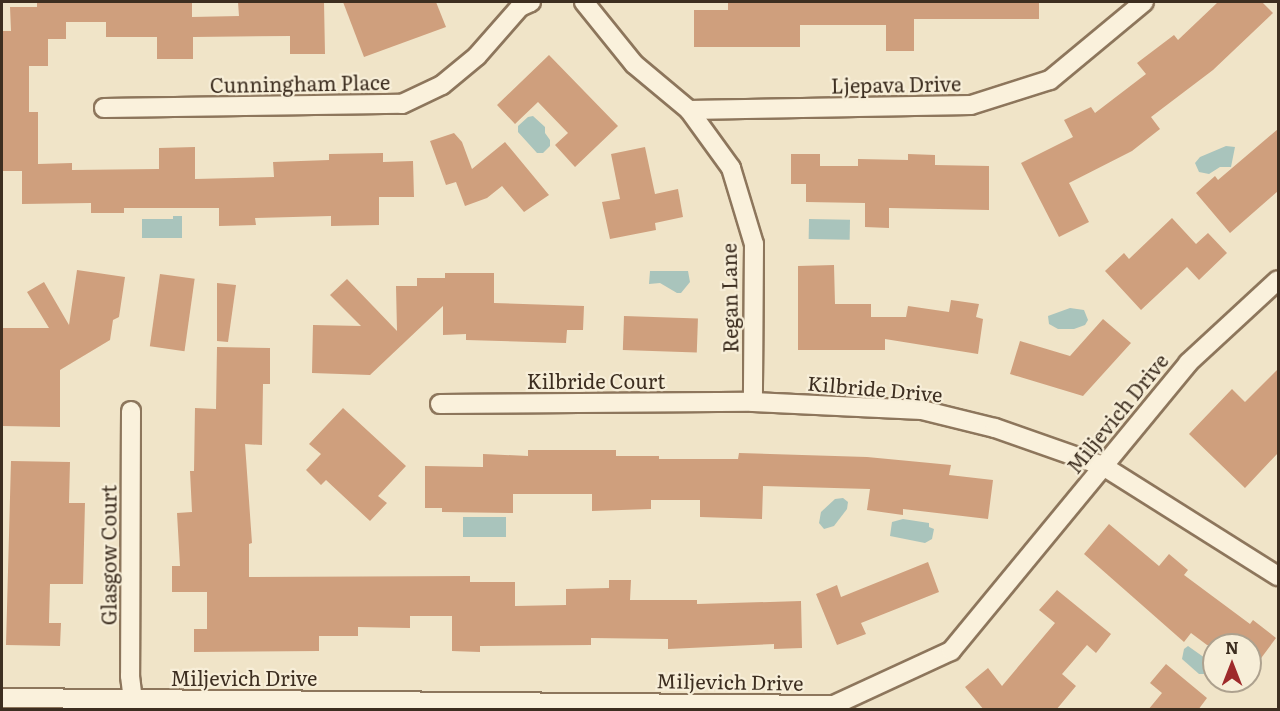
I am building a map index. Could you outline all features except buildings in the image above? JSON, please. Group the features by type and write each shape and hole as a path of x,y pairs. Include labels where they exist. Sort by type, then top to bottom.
{"street":[{"name":"Cunningham Place","path":"104,108 402,104 442,85 477,56 520,7 531,2"},
{"name":"Regan Lane","path":"584,2 634,64 689,110 731,168 754,243 753,402"},
{"name":"Ljepava Drive","path":"689,110 971,105 1050,80 1144,2"},
{"name":"Miljevich Drive","path":"2,698 133,704 834,705 951,651 1188,363 1278,280"},
{"name":"Kilbride Court","path":"440,404 753,402"},
{"name":"Kilbride Drive","path":"753,402 922,410 995,428 1103,466 1278,576"},
{"name":"Glasgow Court","path":"131,411 129,676 133,704"}],"water":[{"path":"533,116 545,127 545,133 550,140 550,146 543,153 537,153 518,132 518,126 528,117"},
{"path":"1226,146 1235,147 1231,167 1220,167 1209,174 1199,172 1195,163 1200,157"},
{"path":"173,216 182,216 182,238 142,238 142,219 173,219"},
{"path":"809,219 850,220 850,240 809,239"},
{"path":"650,271 688,271 690,282 681,293 677,293 660,283 649,284"},
{"path":"1070,308 1084,310 1088,320 1085,325 1074,329 1058,329 1049,324 1048,316"},
{"path":"843,498 848,502 847,509 834,526 824,529 819,523 821,512 835,499"},
{"path":"463,517 506,517 506,537 463,537"},
{"path":"903,519 929,523 929,527 934,529 932,539 925,543 890,536 892,522"},
{"path":"1188,646 1202,656 1202,674 1182,659 1184,649"}]}
